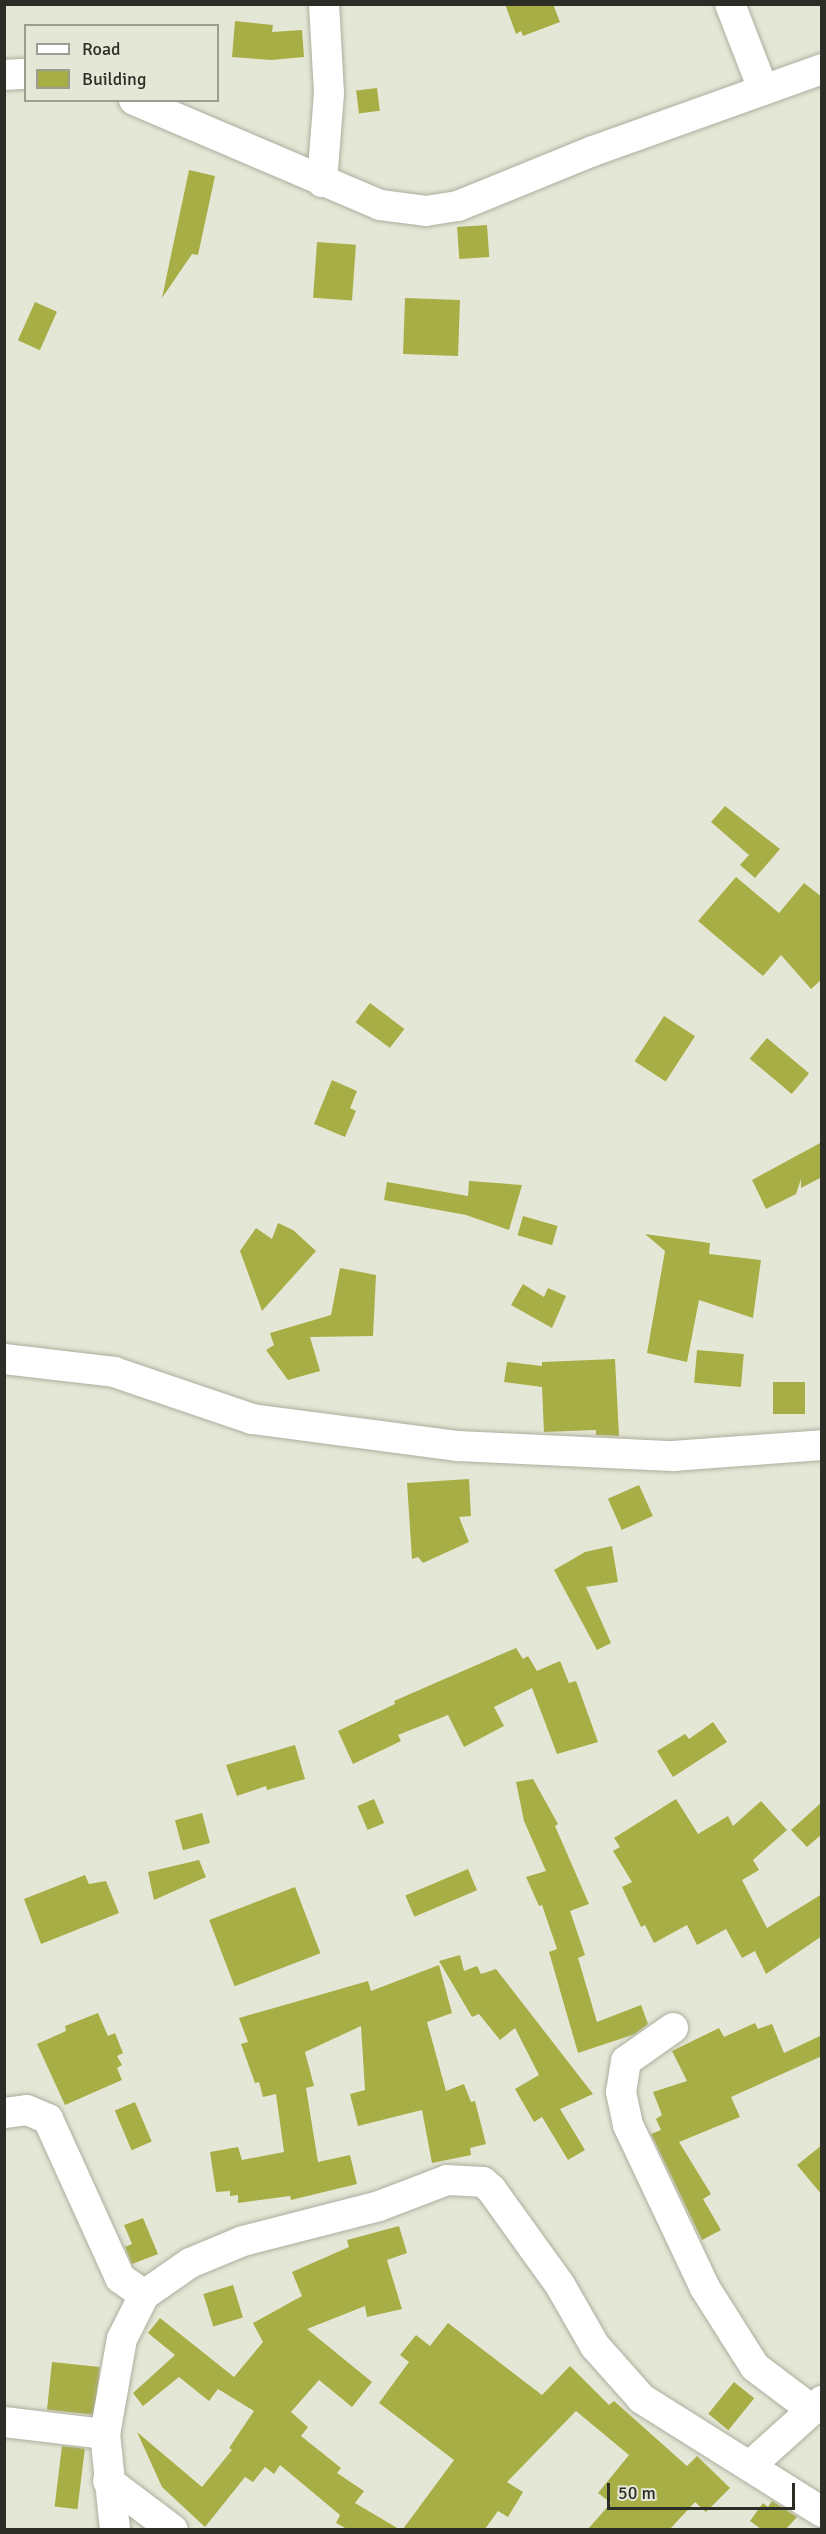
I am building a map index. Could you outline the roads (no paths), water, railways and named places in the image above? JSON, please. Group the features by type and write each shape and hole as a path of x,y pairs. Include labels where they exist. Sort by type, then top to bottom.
{"street":[{"path":"321,182 328,93 324,4"},
{"path":"730,4 764,89"},
{"path":"139,102 321,182 380,205 426,211 458,206 593,151 822,69"},
{"path":"4,75 24,74"},
{"path":"4,1359 114,1372 252,1419 458,1446 673,1455 822,1445"},
{"path":"673,2028 626,2061 621,2092 628,2125 705,2288 748,2357 755,2367 817,2406 752,2465"},
{"path":"4,2114 27,2110 48,2119 120,2278 144,2295"},
{"path":"115,2529 108,2481 105,2434 122,2339 144,2295 190,2263 243,2241 378,2206 447,2180 483,2182 560,2285 595,2346 642,2399 752,2465 821,2512 807,2529"},
{"path":"4,2422 105,2434"},
{"path":"108,2481 173,2529"}]}
